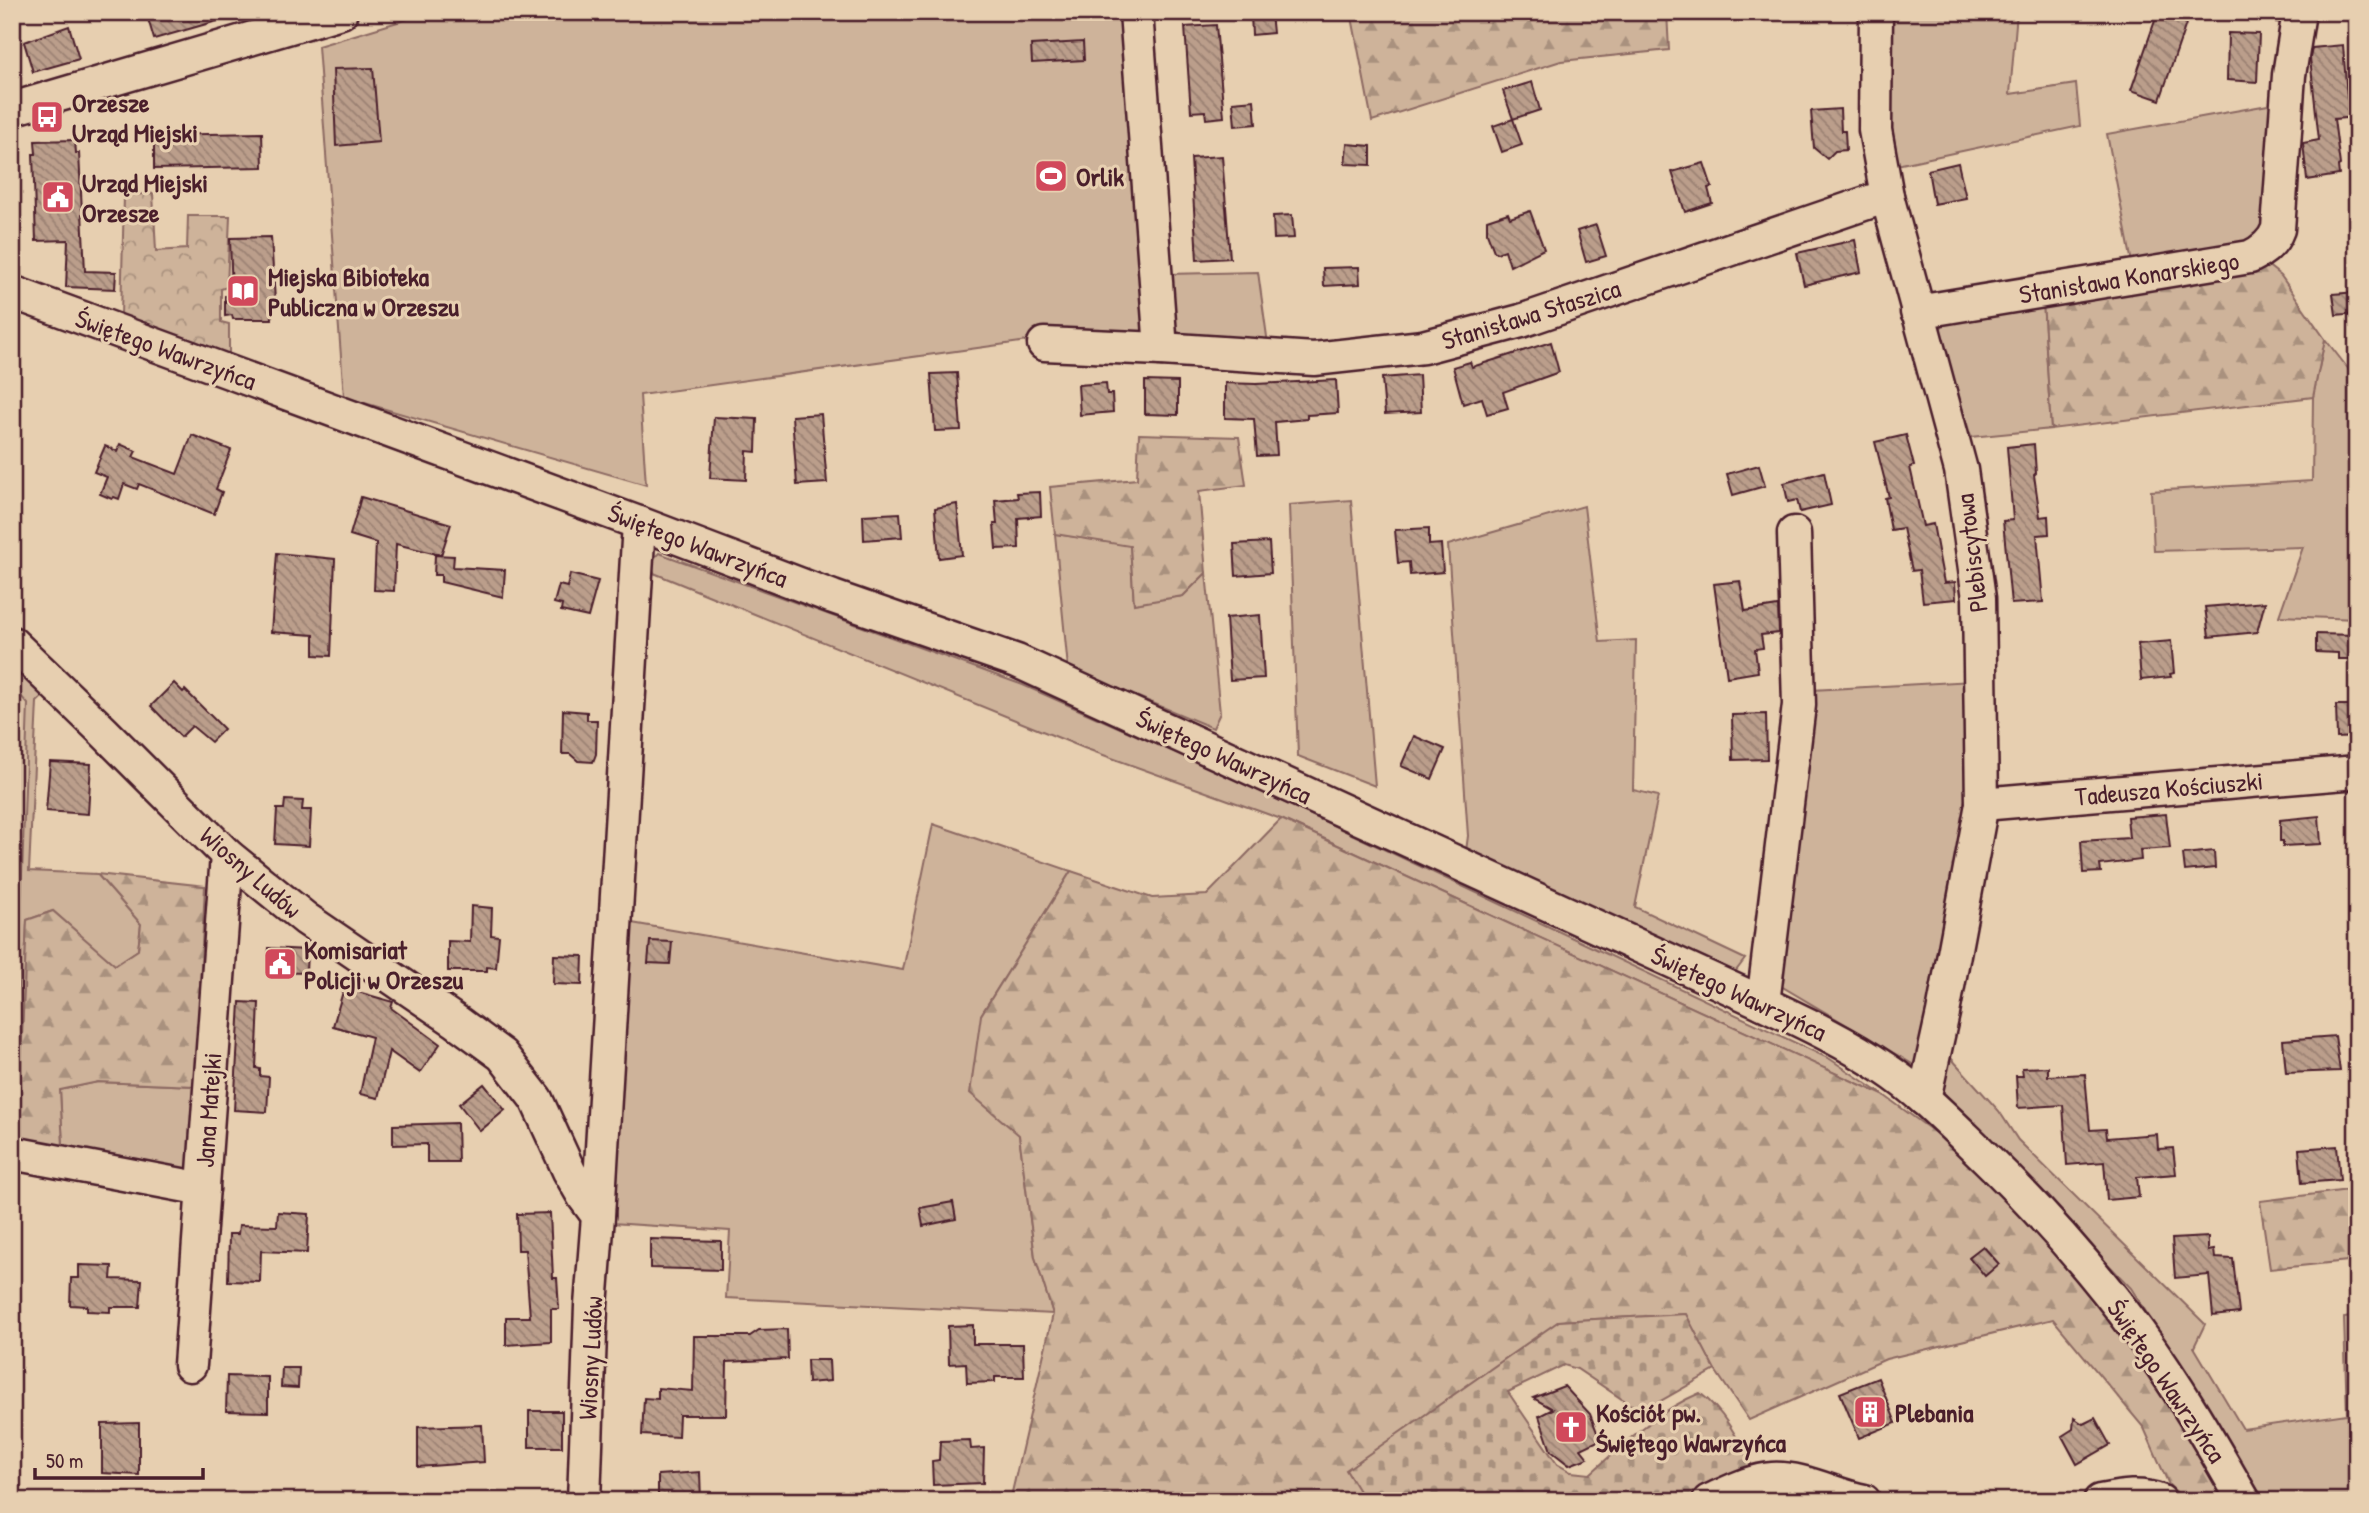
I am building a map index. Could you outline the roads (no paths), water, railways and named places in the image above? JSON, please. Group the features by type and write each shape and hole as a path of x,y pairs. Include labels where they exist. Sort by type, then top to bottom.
{"street":[{"path":"12,109 341,12"},
{"path":"1136,12 1161,349"},
{"name":"Plebiscytowa","path":"1876,12 1875,130 1887,196 1961,470 1979,598 1982,804 1924,1099"},
{"name":"Stanisława Konarskiego","path":"1917,312 2258,254 2274,239 2278,229 2289,75 2299,12"},
{"name":"Stanisława Staszica","path":"1044,344 1314,359 1423,347 1521,321 1887,196"},
{"name":"Świętego Wawrzyńca","path":"12,292 833,597 1017,661 1843,1042 1887,1069 1924,1099 2020,1191 2092,1272 2156,1358 2244,1501"},
{"name":"Wiosny Ludów","path":"584,1501 592,1306 639,523"},
{"path":"1763,1003 1800,705 1794,533"},
{"name":"Wiosny Ludów","path":"12,643 227,855 306,919 457,1021 502,1055 536,1099 569,1171 598,1216"},
{"name":"Tadeusza Kościuszki","path":"1982,804 2357,772"},
{"name":"Jana Matejki","path":"190,1364 227,855"},
{"path":"12,1153 203,1189"},
{"path":"1709,1501 1751,1483 1772,1479 1796,1481 1864,1501"},
{"path":"2100,1501 2126,1496 2149,1496 2160,1501"}],"place":[{"name":"Orzesze Urząd Miejski","path":"47,117"},
{"name":"Orlik","path":"1051,176"},
{"name":"Urząd Miejski Orzesze","path":"58,197"},
{"name":"Miejska Bibioteka Publiczna w Orzeszu","path":"243,291"},
{"name":"Komisariat Policji w Orzeszu","path":"280,964"},
{"name":"Plebania","path":"1870,1412"},
{"name":"Kościół pw. Świętego Wawrzyńca","path":"1571,1427"}]}
